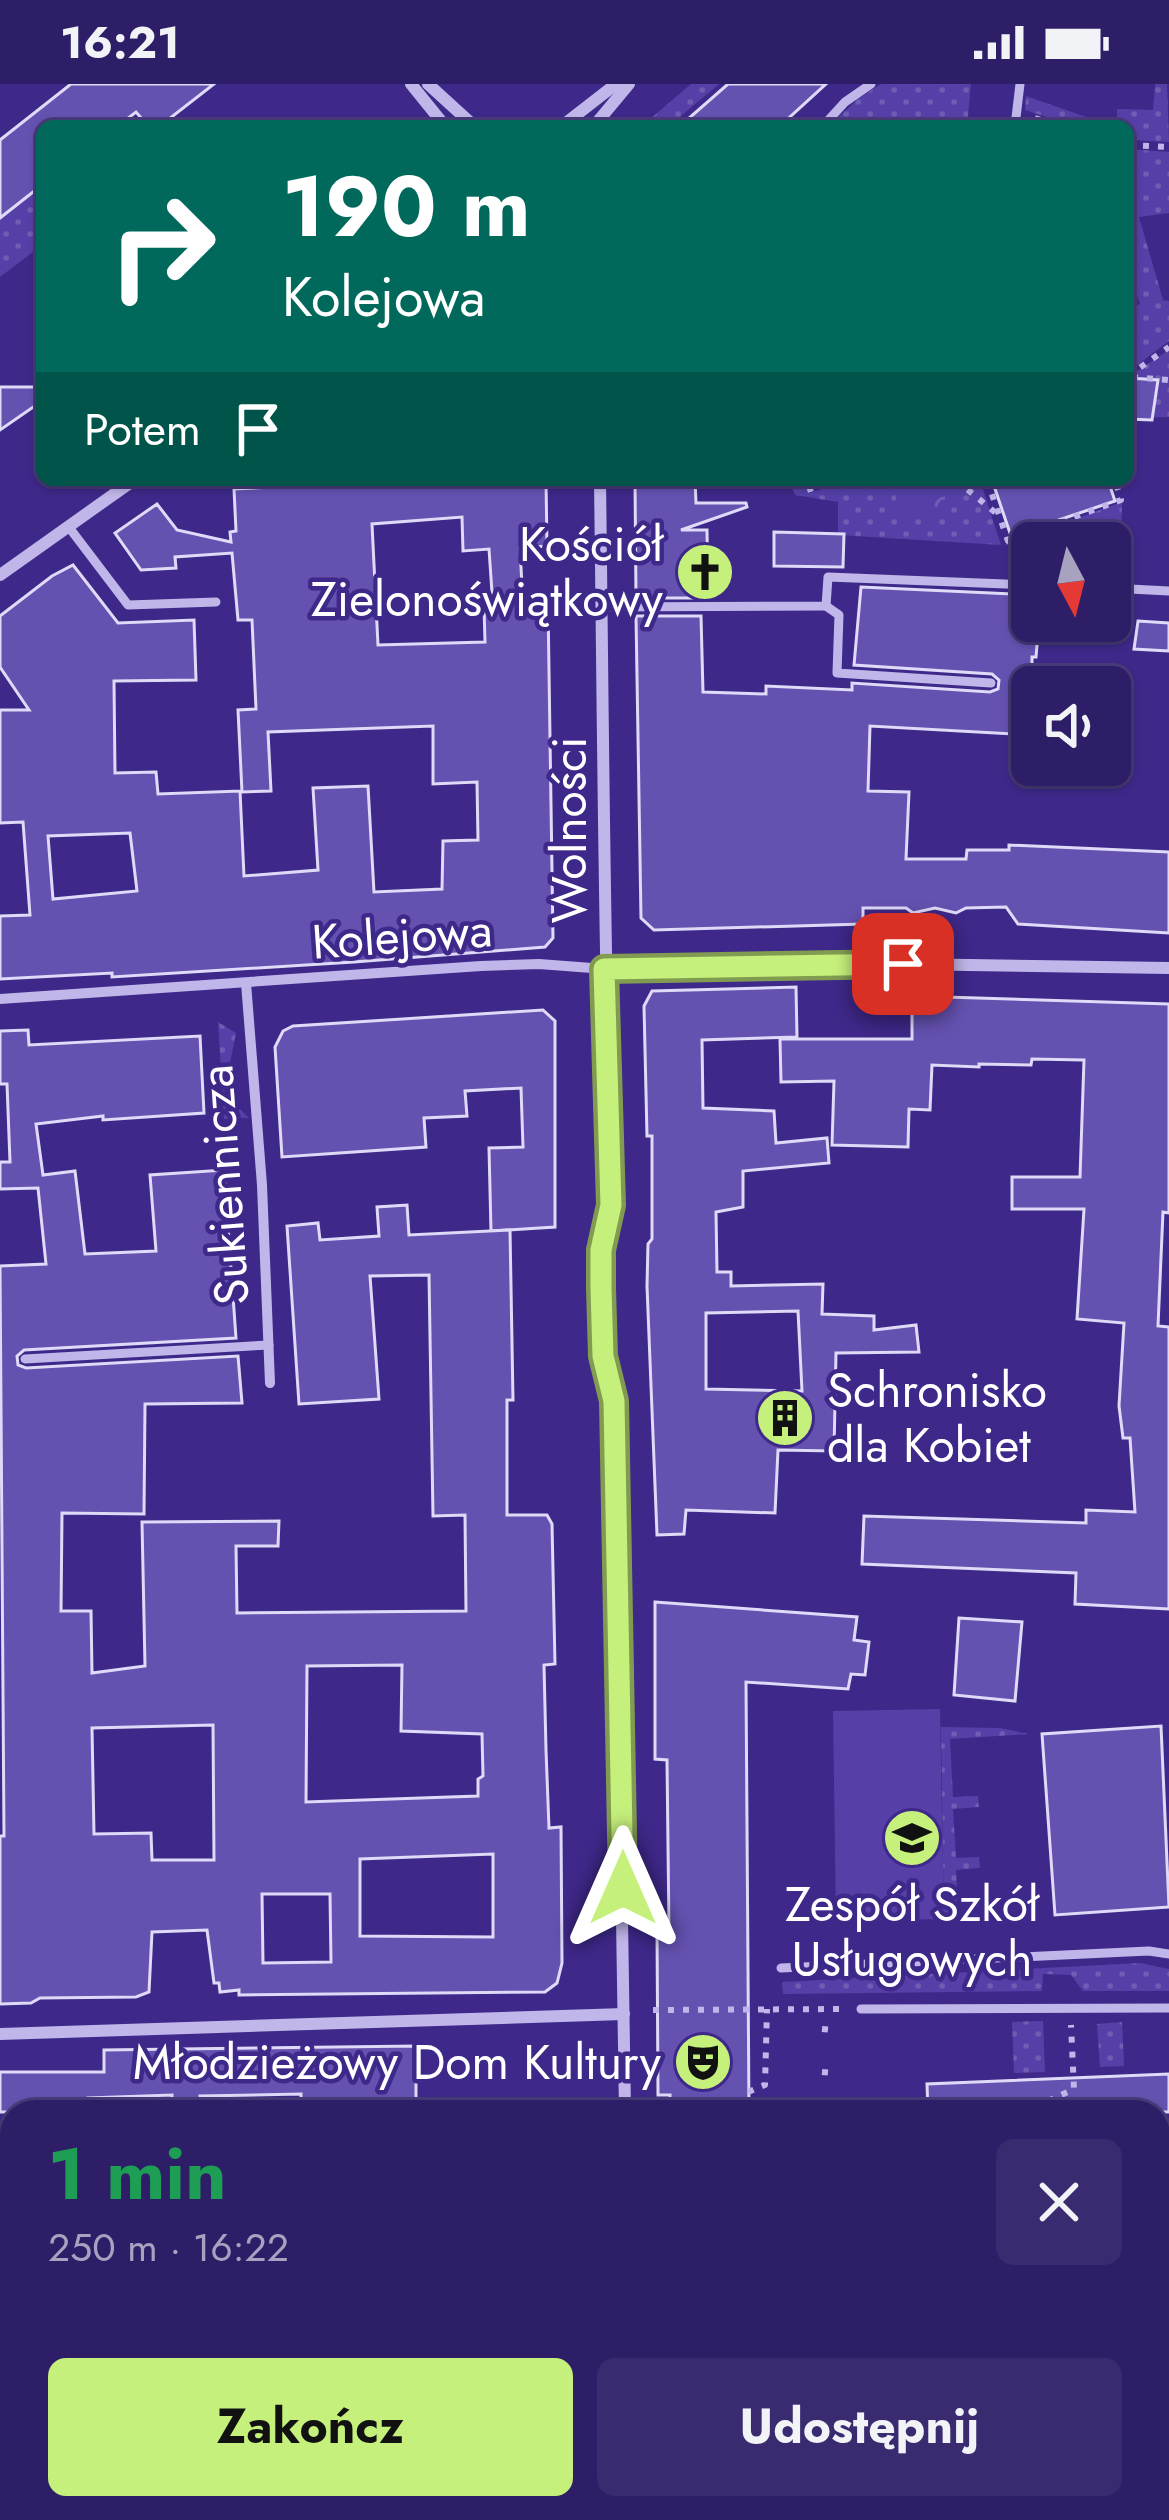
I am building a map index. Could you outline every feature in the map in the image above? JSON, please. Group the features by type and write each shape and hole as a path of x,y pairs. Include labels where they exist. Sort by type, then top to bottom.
{"street":[{"path":"411,84 440,120"},
{"path":"428,84 467,120"},
{"path":"570,120 616,84"},
{"path":"599,120 629,84"},
{"path":"3,567 125,486"},
{"name":"Wolności","path":"600,486 611,1205 601,1250 601,1288 603,1356 614,1401 625,2100"},
{"name":"Kolejowa","path":"0,999 539,964 604,969 903,964 1169,968"},
{"name":"Sukiennicza","path":"246,983 270,1383"},
{"path":"0,2034 624,2014"}],"lane":[{"path":"828,120 844,102 871,84"},
{"path":"1017,120 1020,84"},
{"path":"68,526 128,605 216,602"},
{"path":"826,606 827,577 1011,584"},
{"path":"1131,589 1169,591"},
{"path":"602,607 826,606 839,616 837,673 991,683"},
{"path":"25,1359 269,1345"},
{"path":"781,1968 1148,1951 1169,1954"},
{"path":"861,2009 1169,2008"}],"path":[{"path":"1134,145 1169,147"},
{"path":"1134,372 1169,347"},
{"path":"1134,377 1169,380"},
{"path":"963,486 1000,516"},
{"path":"989,486 1008,541 1121,500 1117,486"},
{"path":"1052,2100 1073,2089 1070,2008"},
{"path":"748,2092 765,2085 767,2009"},
{"path":"653,2010 861,2009"},
{"path":"821,2030 832,2030"}],"green space":[{"path":"691,84 719,84 676,120 649,120"},
{"path":"881,84 971,84 968,120 835,120"},
{"path":"1155,84 1167,84 1169,142 1134,140 1134,120 1117,120 1117,109 1153,110"},
{"path":"1026,96 1095,120 1056,120 1025,110"},
{"path":"1134,149 1169,152 1169,213 1139,217 1163,300 1169,301 1169,341 1134,367 1134,306 1140,304 1134,287"},
{"path":"36,190 36,250 0,277 0,218"},
{"path":"1169,350 1169,417 1134,418 1134,373"},
{"path":"791,486 806,486 809,493 832,486 982,486 1001,545 838,535 838,502 795,495"},
{"path":"942,486 947,511 901,518 894,490"},
{"path":"1122,502 1122,522 1067,522"},
{"path":"218,1022 236,1033 224,1093 249,1118 224,1119"},
{"path":"940,1709 944,1919 836,1921 833,1711"},
{"path":"941,1727 1000,1728 1028,1734 950,1739 953,1797 978,1796 979,1807 953,1809 956,1858 979,1857 980,1868 956,1870 959,1921 944,1919"},
{"path":"1140,1963 1169,1969 1169,1991 1083,1991 1071,1975 1043,1974 1042,1991 783,1994 782,1982"},
{"path":"1043,2021 1045,2072 1014,2073 1012,2022"},
{"path":"1122,2022 1124,2066 1100,2067 1097,2024"}],"building":[{"path":"71,84 214,84 168,120 143,120 136,112 126,120 36,120 36,190 0,218 0,140"},
{"path":"728,84 826,84 787,120 687,120"},
{"path":"1134,378 1158,380 1152,420 1134,419"},
{"path":"0,387 36,387 36,405 0,430"},
{"path":"546,486 547,546 520,548 523,605 548,604 553,938 545,947 112,977 112,973 0,979 0,916 30,915 23,822 0,823 0,710 29,710 0,667 0,616 73,565 118,623 194,620 196,680 114,681 115,773 156,772 158,794 240,791 244,876 318,870 313,788 368,786 374,892 442,889 443,841 478,840 477,782 433,784 433,726 268,732 271,791 242,792 238,710 256,709 252,620 238,620 232,553 175,557 176,568 141,570 115,533 157,504 177,530 231,542 230,532 236,531 234,489","holes":["462,517 463,551 489,549 493,607 484,607 485,642 378,645 372,524","130,833 137,891 53,899 48,836"]},
{"path":"635,486 695,486 696,503 746,503 747,507 681,530 707,530 708,598 636,598"},
{"path":"994,486 1110,486 1115,501 1053,522 1011,522 1011,536"},
{"path":"774,532 844,534 843,567 774,566"},
{"path":"861,587 1011,594 1011,642 1037,642 1032,666 1011,666 1011,734 870,726 868,791 909,792 906,859 966,859 967,850 1009,850 1009,845 1169,852 1169,933 1018,924 1006,907 966,908 956,913 935,908 913,913 906,908 863,908 863,924 654,930 641,918 636,616 701,616 703,692 766,694 766,686 852,690 852,683 998,689 999,680 992,674 854,665"},
{"path":"1138,621 1169,623 1169,651 1134,649"},
{"path":"796,987 797,1037 702,1040 703,1108 774,1111 776,1143 827,1138 829,1163 743,1171 743,1207 716,1212 717,1272 731,1272 731,1286 823,1284 822,1314 874,1316 874,1330 916,1325 919,1352 836,1353 834,1451 778,1450 775,1513 686,1510 684,1534 657,1535 647,1286 652,1136 647,1136 644,1006 652,991","holes":["798,1311 802,1391 706,1389 706,1313"]},
{"path":"912,996 1169,1004 1169,1213 1163,1212 1158,1326 1169,1327 1169,1609 1075,1604 1076,1573 862,1564 864,1516 1086,1523 1086,1510 1135,1512 1130,1438 1123,1438 1119,1406 1124,1323 1077,1319 1084,1209 1012,1209 1012,1177 1080,1177 1084,1060 932,1065 930,1110 909,1109 908,1147 832,1145 834,1081 781,1082 780,1039 912,1039"},
{"path":"543,1010 555,1021 555,1227 491,1231 489,1148 523,1147 521,1088 465,1091 467,1116 424,1118 426,1147 282,1157 275,1047 283,1031 293,1026"},
{"path":"28,1030 29,1045 200,1036 204,1113 103,1120 103,1116 36,1124 43,1175 75,1171 85,1254 156,1251 150,1175 224,1170 236,1338 24,1350 17,1356 18,1365 26,1368 238,1356 242,1403 145,1404 144,1514 62,1513 61,1611 91,1611 92,1673 145,1666 142,1522 279,1521 278,1546 236,1546 237,1613 466,1611 465,1515 433,1516 429,1275 370,1276 379,1399 299,1404 287,1226 318,1223 320,1240 379,1236 377,1207 407,1205 409,1235 510,1230 513,1400 507,1400 507,1515 547,1515 552,1524 555,1664 544,1665 549,1828 561,1827 562,1963 557,1983 545,1992 220,1992 219,1983 214,1983 207,1930 152,1932 149,1992 136,1997 40,1998 31,2003 0,2004 0,1836 4,1836 0,1266 46,1264 38,1188 0,1189 0,1162 10,1162 7,1084 0,1084 0,1031","holes":["402,1665 401,1731 482,1734 483,1776 478,1779 478,1796 306,1802 307,1666","213,1725 214,1860 152,1860 151,1833 94,1834 92,1728","493,1854 493,1937 360,1936 360,1859","262,1894 330,1894 331,1962 263,1963"]},
{"path":"655,1602 857,1617 854,1640 869,1642 865,1675 851,1674 848,1689 746,1682 749,2100 670,2100 670,2095 658,2095 657,1929 669,1930 667,1760 655,1759"},
{"path":"959,1618 1022,1622 1015,1701 954,1695"},
{"path":"1161,1726 1169,1907 1055,1915 1042,1734"},
{"path":"416,2046 416,2100 301,2099 301,2094 200,2096 200,2100 172,2100 172,2095 0,2100 0,2072 104,2072 104,2050"},
{"path":"1169,2074 1169,2100 928,2100 927,2084"}],"place":[{"name":"Kościół Zielonoświątkowy","path":"705,572"},
{"name":"Schronisko dla Kobiet","path":"785,1418"},
{"name":"Zespół Szkół Usługowych","path":"912,1838"},
{"name":"Młodzieżowy Dom Kultury","path":"703,2062"}],"route":[{"path":"623,1888 614,1401 603,1356 601,1288 601,1250 611,1205 604,969 903,964"}]}
